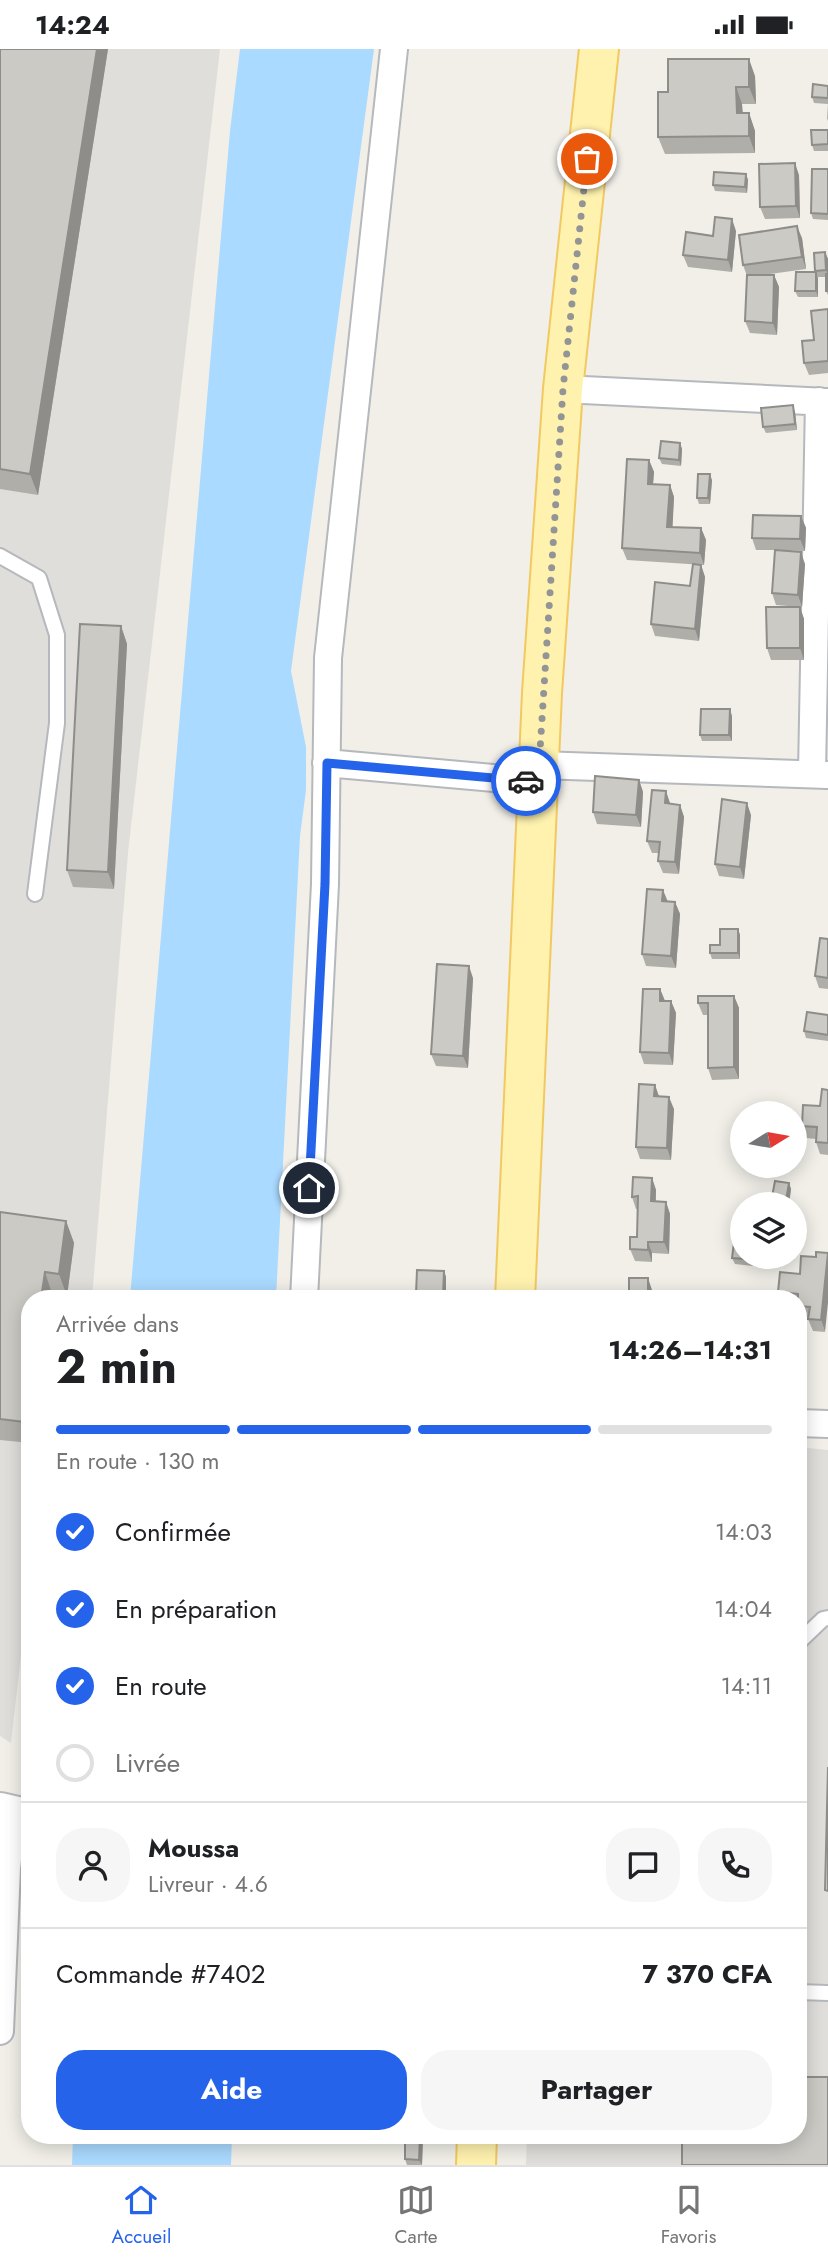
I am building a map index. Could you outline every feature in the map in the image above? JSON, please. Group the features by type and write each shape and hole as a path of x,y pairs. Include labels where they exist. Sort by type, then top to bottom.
{"main road":[{"path":"515,1290 538,773 563,389 599,49"},
{"path":"476,2165 477,2144"}],"street":[{"path":"304,1290 325,884 328,658 394,49"},
{"path":"327,763 538,773 820,774 824,401 563,389"},
{"path":"807,1424 828,1425"},
{"path":"0,2031 7,1868 14,1815"}],"lane":[{"path":"0,556 40,578 57,635 57,723 35,894"},
{"path":"807,1634 823,1619 828,1618"},
{"path":"807,1992 828,1993"}],"shaded area":[{"path":"0,49 220,49 128,853 93,1290 21,1290 21,1655 11,1743 0,1736"},
{"path":"807,1448 828,1450 828,2165 526,2165 527,2144 807,2144"}],"water":[{"path":"240,49 374,49 291,671 306,747 306,790 300,836 276,1290 131,1290 230,131"},
{"path":"73,2144 232,2144 231,2165 72,2165"}],"building":[{"path":"0,49 97,49 30,474 0,469"},
{"path":"668,59 749,59 749,87 736,87 737,113 749,113 749,136 658,137 658,92 668,92"},
{"path":"813,84 828,86 828,98 812,97"},
{"path":"811,130 828,130 828,144 812,145"},
{"path":"795,163 796,206 760,207 759,164"},
{"path":"812,169 828,169 828,214 811,213"},
{"path":"714,172 746,174 745,187 713,185"},
{"path":"715,217 732,219 728,260 683,255 686,232 713,236"},
{"path":"797,226 802,257 743,265 739,235"},
{"path":"825,252 826,270 815,271 814,253"},
{"path":"796,272 816,272 816,291 795,291"},
{"path":"828,274 828,291 826,291"},
{"path":"747,275 774,275 773,323 745,321"},
{"path":"828,309 828,361 804,363 802,341 814,340 811,311"},
{"path":"793,405 795,424 763,427 761,408"},
{"path":"661,441 680,443 679,460 659,458"},
{"path":"627,459 649,460 648,484 670,485 667,527 701,528 700,553 622,548"},
{"path":"698,474 710,474 708,498 697,498"},
{"path":"753,515 801,516 800,539 752,538"},
{"path":"775,550 801,552 798,595 772,593"},
{"path":"693,564 701,565 695,629 651,624 655,582 690,586"},
{"path":"766,607 800,607 800,648 767,648"},
{"path":"80,624 121,626 108,872 67,870"},
{"path":"701,709 730,709 729,735 700,735"},
{"path":"595,776 639,780 636,815 593,812"},
{"path":"652,790 666,791 665,803 680,805 675,862 658,861 660,842 647,841"},
{"path":"722,799 747,803 740,867 715,864"},
{"path":"647,889 663,890 662,901 675,902 671,956 642,954"},
{"path":"720,929 738,929 738,953 710,953 710,945 720,945"},
{"path":"820,938 828,939 828,978 815,976"},
{"path":"437,964 469,966 463,1056 431,1054"},
{"path":"643,989 660,989 660,1001 671,1001 669,1053 640,1052"},
{"path":"698,996 734,996 734,1067 708,1068 708,1003 698,1003"},
{"path":"807,1012 828,1015 828,1035 804,1031"},
{"path":"639,1084 655,1085 654,1096 669,1097 667,1148 636,1147"},
{"path":"822,1089 828,1090 828,1143 816,1142 817,1127 807,1126 807,1105 820,1106"},
{"path":"633,1177 652,1178 651,1201 666,1202 664,1242 648,1242 648,1250 630,1249 630,1237 637,1237 638,1196 632,1197"},
{"path":"775,1181 789,1183 787,1192 773,1192"},
{"path":"0,1212 66,1221 59,1274 45,1272 42,1290 21,1290 21,1422 0,1419"},
{"path":"816,1252 828,1253 821,1320 808,1319 810,1307 807,1307 807,1290 778,1290 780,1272 800,1274 800,1269 807,1269 807,1256 816,1257"},
{"path":"417,1270 444,1271 443,1290 416,1290"},
{"path":"629,1278 648,1278 648,1290 629,1290"},
{"path":"828,1767 828,1891 825,1890"},
{"path":"807,2077 828,2077 828,2165 682,2165 682,2144 807,2144"},
{"path":"405,2144 420,2144 419,2160 405,2159"}],"way so far":[{"path":"526,781 538,782 563,389 587,159"}],"route":[{"path":"309,1188 325,884 327,763 526,781"}]}
